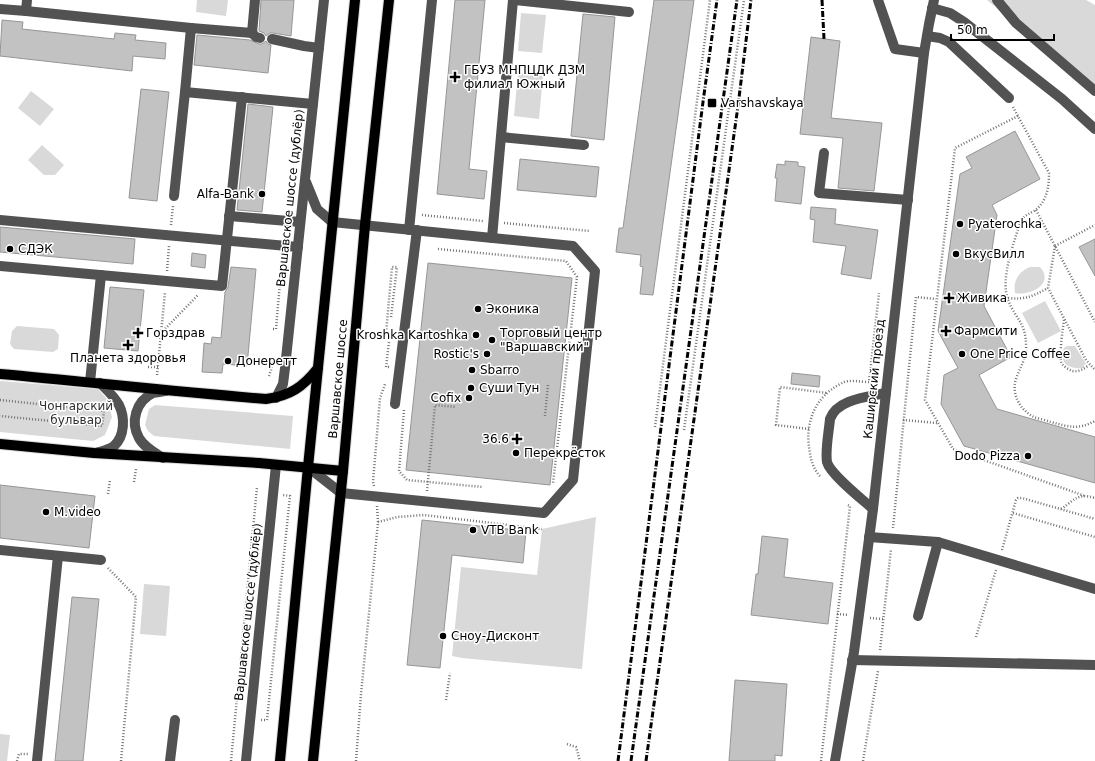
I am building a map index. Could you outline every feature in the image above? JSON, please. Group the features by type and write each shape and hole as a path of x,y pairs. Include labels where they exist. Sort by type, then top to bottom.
{"main road":[{"name":"Варшавское шоссе","path":"280,761 355,0"},
{"name":"Варшавское шоссе","path":"313,761 341,493 365,225 389,0"},
{"path":"0,374 95,382 168,391 266,399 276,398 294,391 307,382 318,368"},
{"path":"0,444 163,458 276,464 343,471"}],"street":[{"path":"26,11 27,0"},
{"path":"0,9 256,36 255,0"},
{"name":"Варшавское шоссе (дублёр)","path":"276,398 283,384 285,368 300,222 306,182 324,0"},
{"path":"400,403 395,367 413,230 432,0"},
{"path":"492,238 514,0 629,12"},
{"path":"878,0 895,50 924,53"},
{"path":"997,0 1016,23 1095,91"},
{"path":"933,4 950,12 964,22 1062,99 1095,129"},
{"name":"Каширский проезд","path":"835,761 852,660 873,509 924,53 933,4"},
{"path":"174,196 191,28"},
{"path":"927,36 940,38 949,42 1009,98"},
{"path":"272,39 319,48"},
{"path":"185,92 313,104"},
{"path":"0,266 222,286 242,97"},
{"path":"501,137 584,145"},
{"path":"824,153 819,193 908,200"},
{"path":"306,182 317,209 332,222 574,246 595,271 573,480 544,513 341,493 308,467"},
{"path":"230,216 300,222"},
{"path":"0,220 298,247"},
{"path":"94,453 107,450 115,445 123,431 123,416 119,405 112,394 95,382 101,275"},
{"path":"163,458 140,440 134,427 135,413 142,401 154,393 168,391"},
{"path":"873,509 830,469 827,463 830,419 838,407 856,400 886,393"},
{"name":"Варшавское шоссе (дублёр)","path":"246,761 276,464"},
{"path":"869,537 938,542 1095,589"},
{"path":"918,616 938,542"},
{"path":"0,550 101,560"},
{"path":"37,761 58,556"},
{"path":"852,660 1095,665"},
{"path":"170,761 174,720"}],"path":[{"path":"655,427 710,0"},
{"path":"684,430 744,0"},
{"path":"1009,98 1049,173 1049,184 1044,200 1036,210 1024,216 1020,224 1005,281 1008,298 1021,321 1025,333 1025,358 1016,378 1015,385 1017,400 1021,407 1034,417 1069,427 1081,427 1095,421"},
{"path":"1018,116 955,148 925,400 953,449 1085,496 1095,498"},
{"path":"1036,210 1095,322"},
{"path":"1055,246 1095,225"},
{"path":"1055,246 1048,288 1089,365 1095,370"},
{"path":"438,248 566,261 577,277 553,484"},
{"path":"391,317 396,267 392,267 386,333 394,334 393,341"},
{"path":"161,333 208,284"},
{"path":"1008,298 1017,299 1032,297 1048,288"},
{"path":"823,478 817,473 811,460 807,440 810,420 815,408 828,393 843,382 869,382 879,293"},
{"path":"863,761 879,661 916,297 936,299"},
{"path":"1064,319 1060,360 1064,366 1070,370 1084,370 1089,365"},
{"path":"389,342 386,367 395,367"},
{"path":"391,360 395,367"},
{"path":"148,366 158,367"},
{"path":"388,373 395,367"},
{"path":"373,482 380,398 386,380"},
{"path":"545,416 548,385"},
{"path":"809,429 776,425 780,387 828,393"},
{"path":"0,400 104,411 102,426 0,416"},
{"path":"400,403 399,471 407,480 483,487"},
{"path":"428,482 436,405 456,407"},
{"path":"903,420 938,423"},
{"path":"134,482 136,469"},
{"path":"108,494 110,480"},
{"path":"231,761 257,487"},
{"path":"268,700 290,496 273,494"},
{"path":"1061,509 1079,497 1085,496"},
{"path":"976,637 1016,500 1020,498 1095,519"},
{"path":"821,761 850,506 844,501"},
{"path":"1013,513 1095,537"},
{"path":"356,761 378,522 398,517 424,515 542,528"},
{"path":"101,560 136,597 121,761"},
{"path":"446,700 450,673"},
{"path":"567,744 576,747 580,761"}],"green space":[{"path":"197,0 228,0 226,16 196,12"},
{"path":"987,0 1086,0 1095,5 1095,85 1081,79"},
{"path":"521,13 546,15 542,53 518,51"},
{"path":"518,73 543,75 539,119 514,116"},
{"path":"31,91 54,109 40,126 18,108"},
{"path":"42,145 64,165 55,175 44,175 28,160"},
{"path":"1030,267 1040,267 1044,273 1045,279 1043,283 1039,288 1033,291 1027,293 1015,293 1017,277 1022,271"},
{"path":"1045,301 1061,331 1038,343 1022,313"},
{"path":"17,326 54,329 59,335 58,349 53,352 14,349 10,344 12,331"},
{"path":"1067,346 1075,346 1086,364 1084,365 1084,368 1072,367 1064,362 1063,352 1064,348"},
{"name":"Чонгарский бульвар","path":"0,381 98,389 107,399 112,417 105,435 93,441 0,432"},
{"path":"155,405 293,416 290,449 154,436 148,431 145,425 149,409"},
{"path":"596,517 582,669 452,656 461,567 537,575 542,529"},
{"path":"144,584 170,586 166,636 140,634"},
{"path":"0,734 10,735 7,761 0,761"}],"building":[{"path":"261,0 294,0 291,36 270,33 266,36 264,33 259,31"},
{"path":"455,0 485,0 469,169 487,171 484,199 437,194"},
{"path":"654,0 694,0 653,295 640,294 643,267 640,266 641,255 616,252 619,228 623,228"},
{"path":"583,14 615,17 604,140 571,136"},
{"path":"2,20 23,22 22,29 114,39 115,33 136,35 135,40 166,43 165,59 133,56 132,71 0,56"},
{"path":"197,35 250,40 259,44 266,41 271,45 268,73 194,65"},
{"path":"811,37 840,41 831,118 882,123 874,191 838,188 843,138 800,134"},
{"path":"141,89 169,92 157,201 129,198"},
{"path":"248,104 273,107 262,212 237,210"},
{"path":"1015,131 1040,179 992,205 997,215 984,306 1011,357 979,375 997,409 1095,437 1095,483 964,446 941,404 944,375 958,368 938,331 960,174 972,168 966,157"},
{"path":"520,159 599,167 596,197 517,190"},
{"path":"785,161 798,162 798,166 805,167 801,204 775,201 777,178 775,178 777,164 785,165"},
{"path":"811,207 836,209 835,224 878,230 871,279 841,274 846,246 813,242 815,220 810,219"},
{"path":"0,227 135,239 133,264 0,252"},
{"path":"1095,239 1095,276 1079,247"},
{"path":"192,253 206,255 205,268 191,266"},
{"name":"Торговый центр \"Варшавский\"","path":"428,263 572,278 550,485 406,470"},
{"path":"231,267 256,269 247,366 223,364 222,373 202,372 204,343 211,344 212,337 221,338 225,292 228,287"},
{"path":"110,287 144,290 138,351 104,348"},
{"path":"792,373 820,376 819,387 791,384"},
{"path":"0,485 95,496 89,548 0,538"},
{"path":"422,520 526,531 523,563 452,555 440,668 407,665"},
{"path":"762,536 788,539 784,577 833,583 828,624 751,615 756,574 758,574"},
{"path":"72,597 99,599 83,761 55,761"},
{"path":"735,680 787,684 782,756 775,755 775,761 729,761"}],"railway":[{"path":"618,761 717,0"},
{"path":"631,761 737,0"},
{"path":"646,761 738,106 751,0"},
{"path":"822,0 824,39"}],"place":[{"name":"ГБУЗ МНПЦДК ДЗМ филиал Южный","path":"455,77"},
{"name":"Varshavskaya","path":"712,103"},
{"name":"Alfa-Bank","path":"262,194"},
{"name":"Pyaterochka","path":"960,224"},
{"name":"СДЭК","path":"10,249"},
{"name":"ВкусВилл","path":"956,254"},
{"name":"Живика","path":"949,298"},
{"name":"Эконика","path":"478,309"},
{"name":"Фармсити","path":"946,331"},
{"name":"Горздрав","path":"138,333"},
{"name":"Kroshka Kartoshka","path":"476,335"},
{"name":"Торговый центр \"Варшавский\"","path":"492,340"},
{"name":"Планета здоровья","path":"128,345"},
{"name":"Rostic's","path":"487,354"},
{"name":"One Price Coffee","path":"962,354"},
{"name":"Донеретт","path":"228,361"},
{"name":"Sbarro","path":"472,370"},
{"name":"Суши Тун","path":"471,388"},
{"name":"Cofix","path":"469,398"},
{"name":"36.6","path":"517,439"},
{"name":"Перекрёсток","path":"516,453"},
{"name":"Dodo Pizza","path":"1028,456"},
{"name":"M.video","path":"46,512"},
{"name":"VTB Bank","path":"473,530"},
{"name":"Сноу-Дисконт","path":"443,636"}]}
